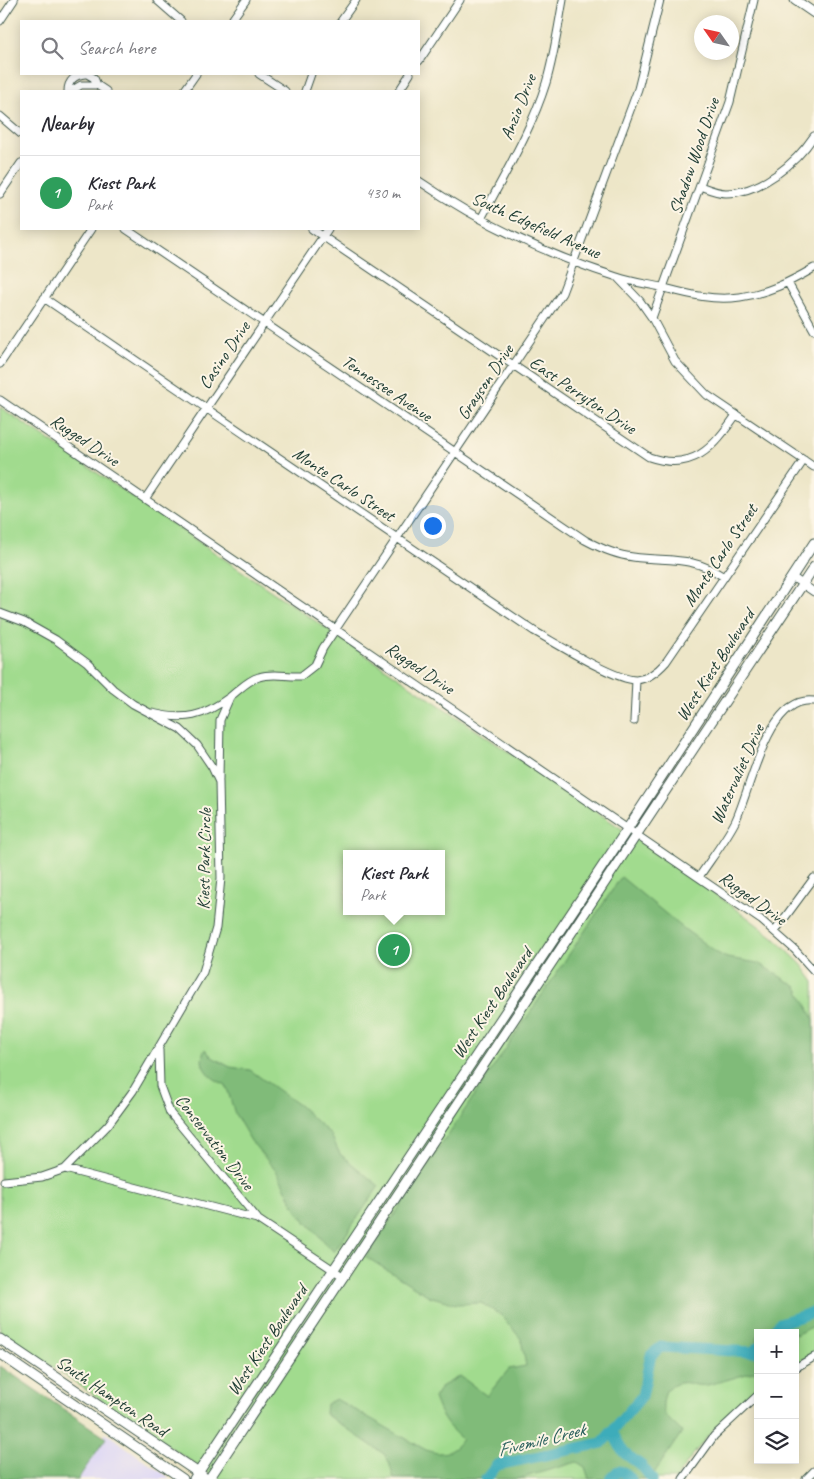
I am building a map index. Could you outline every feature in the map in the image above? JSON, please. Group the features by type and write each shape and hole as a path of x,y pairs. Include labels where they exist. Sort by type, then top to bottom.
{"main road":[{"path":"795,0 814,13"},
{"name":"West Kiest Boulevard","path":"196,1476 628,828 814,543"},
{"name":"West Kiest Boulevard","path":"208,1479 814,567"},
{"path":"711,702 721,708"},
{"name":"South Hampton Road","path":"0,1339 196,1476 208,1479"},
{"name":"South Hampton Road","path":"0,1354 183,1479"}],"street":[{"path":"0,21 14,0"},
{"path":"157,0 181,20"},
{"path":"232,20 246,0"},
{"path":"343,20 356,0"},
{"path":"420,60 460,0"},
{"name":"Anzio Drive","path":"480,219 520,144 542,92 556,43 563,0"},
{"name":"Grayson Drive","path":"152,713 168,717 193,717 230,696 257,677 268,674 296,677 306,674 315,665 336,629 562,293 638,90 660,0"},
{"name":"Shadow Wood Drive","path":"652,318 730,102 754,0"},
{"path":"70,90 70,81 79,75"},
{"path":"88,75 94,78 97,85 104,90"},
{"path":"185,90 195,75"},
{"path":"261,75 283,90"},
{"path":"305,90 311,75"},
{"path":"400,90 409,75"},
{"path":"72,90 82,85 97,85"},
{"path":"0,116 20,133"},
{"path":"700,186 724,193 754,187 794,159 814,136"},
{"path":"0,194 20,164"},
{"name":"South Edgefield Avenue","path":"420,183 480,219 521,239 618,278 689,296 713,298 738,297 763,293 788,283 814,268"},
{"path":"0,364 90,230"},
{"name":"Tennessee Avenue","path":"127,230 585,540 602,549 632,557 675,559 696,563 724,576"},
{"name":"East Perryton Drive","path":"314,230 639,452 662,462 678,462 692,459 707,450 719,439 736,415"},
{"name":"Casino Drive","path":"145,499 327,230"},
{"name":"South Edgefield Avenue","path":"618,278 640,301 652,318 666,348 684,373 707,395 814,467"},
{"path":"788,283 814,330"},
{"name":"Monte Carlo Street","path":"44,298 534,631 617,674 636,680 654,674 660,668 804,460"},
{"name":"Rugged Drive","path":"0,400 637,834 774,931 814,971"},
{"path":"792,577 814,592"},
{"name":"Kiest Park Circle","path":"0,613 24,622 56,640 87,663 126,699 189,737 205,756 219,782 221,878 216,928 203,972 159,1049 108,1125 65,1169 42,1177 4,1181"},
{"path":"634,720 636,680"},
{"path":"219,782 218,737 220,720 230,696"},
{"name":"Watervaliet Drive","path":"698,877 734,823 763,750 779,717 794,704 814,701"},
{"path":"774,931 814,878"},
{"name":"Conservation Drive","path":"159,1049 160,1086 170,1113 257,1219 344,1277"},
{"name":"Conservation Drive","path":"65,1169 257,1219"},
{"path":"799,1366 814,1357"},
{"path":"683,1479 714,1436 754,1399"},
{"path":"806,1479 814,1471"}],"shaded area":[{"path":"106,1433 171,1479 76,1479"}],"green space":[{"path":"0,407 622,829 735,908 773,937 801,964 814,982 814,1353 799,1362 799,1329 754,1329 754,1391 737,1405 714,1430 676,1479 217,1479 0,1331"},
{"path":"621,877 683,928 717,953 727,958 758,963 797,987 814,1019 814,1326 799,1333 799,1329 754,1329 754,1372 707,1385 678,1383 666,1390 663,1410 682,1432 653,1475 656,1479 589,1479 585,1467 577,1462 518,1479 394,1479 389,1462 384,1454 325,1414 326,1404 336,1399 426,1450 442,1453 451,1450 462,1439 448,1425 434,1398 441,1387 460,1376 487,1396 509,1369 526,1366 521,1339 502,1316 481,1303 456,1304 429,1296 366,1257"},
{"path":"205,1049 212,1057 230,1067 250,1070 300,1106 331,1135 340,1154 379,1186 334,1252 298,1213 277,1172 251,1141 235,1114 226,1085 206,1071 202,1061"},
{"path":"0,1366 106,1438 78,1479 0,1479"}],"waterway":[{"name":"Fivemile Creek","path":"775,1329 780,1323 814,1312"},
{"name":"Fivemile Creek","path":"486,1479 497,1465 602,1443 642,1396 651,1355 661,1347 754,1351"},
{"path":"612,1432 624,1453 642,1466 652,1479"},
{"path":"610,1479 618,1471 623,1472 631,1479"}],"place":[{"name":"Kiest Park","path":"394,950"}]}
